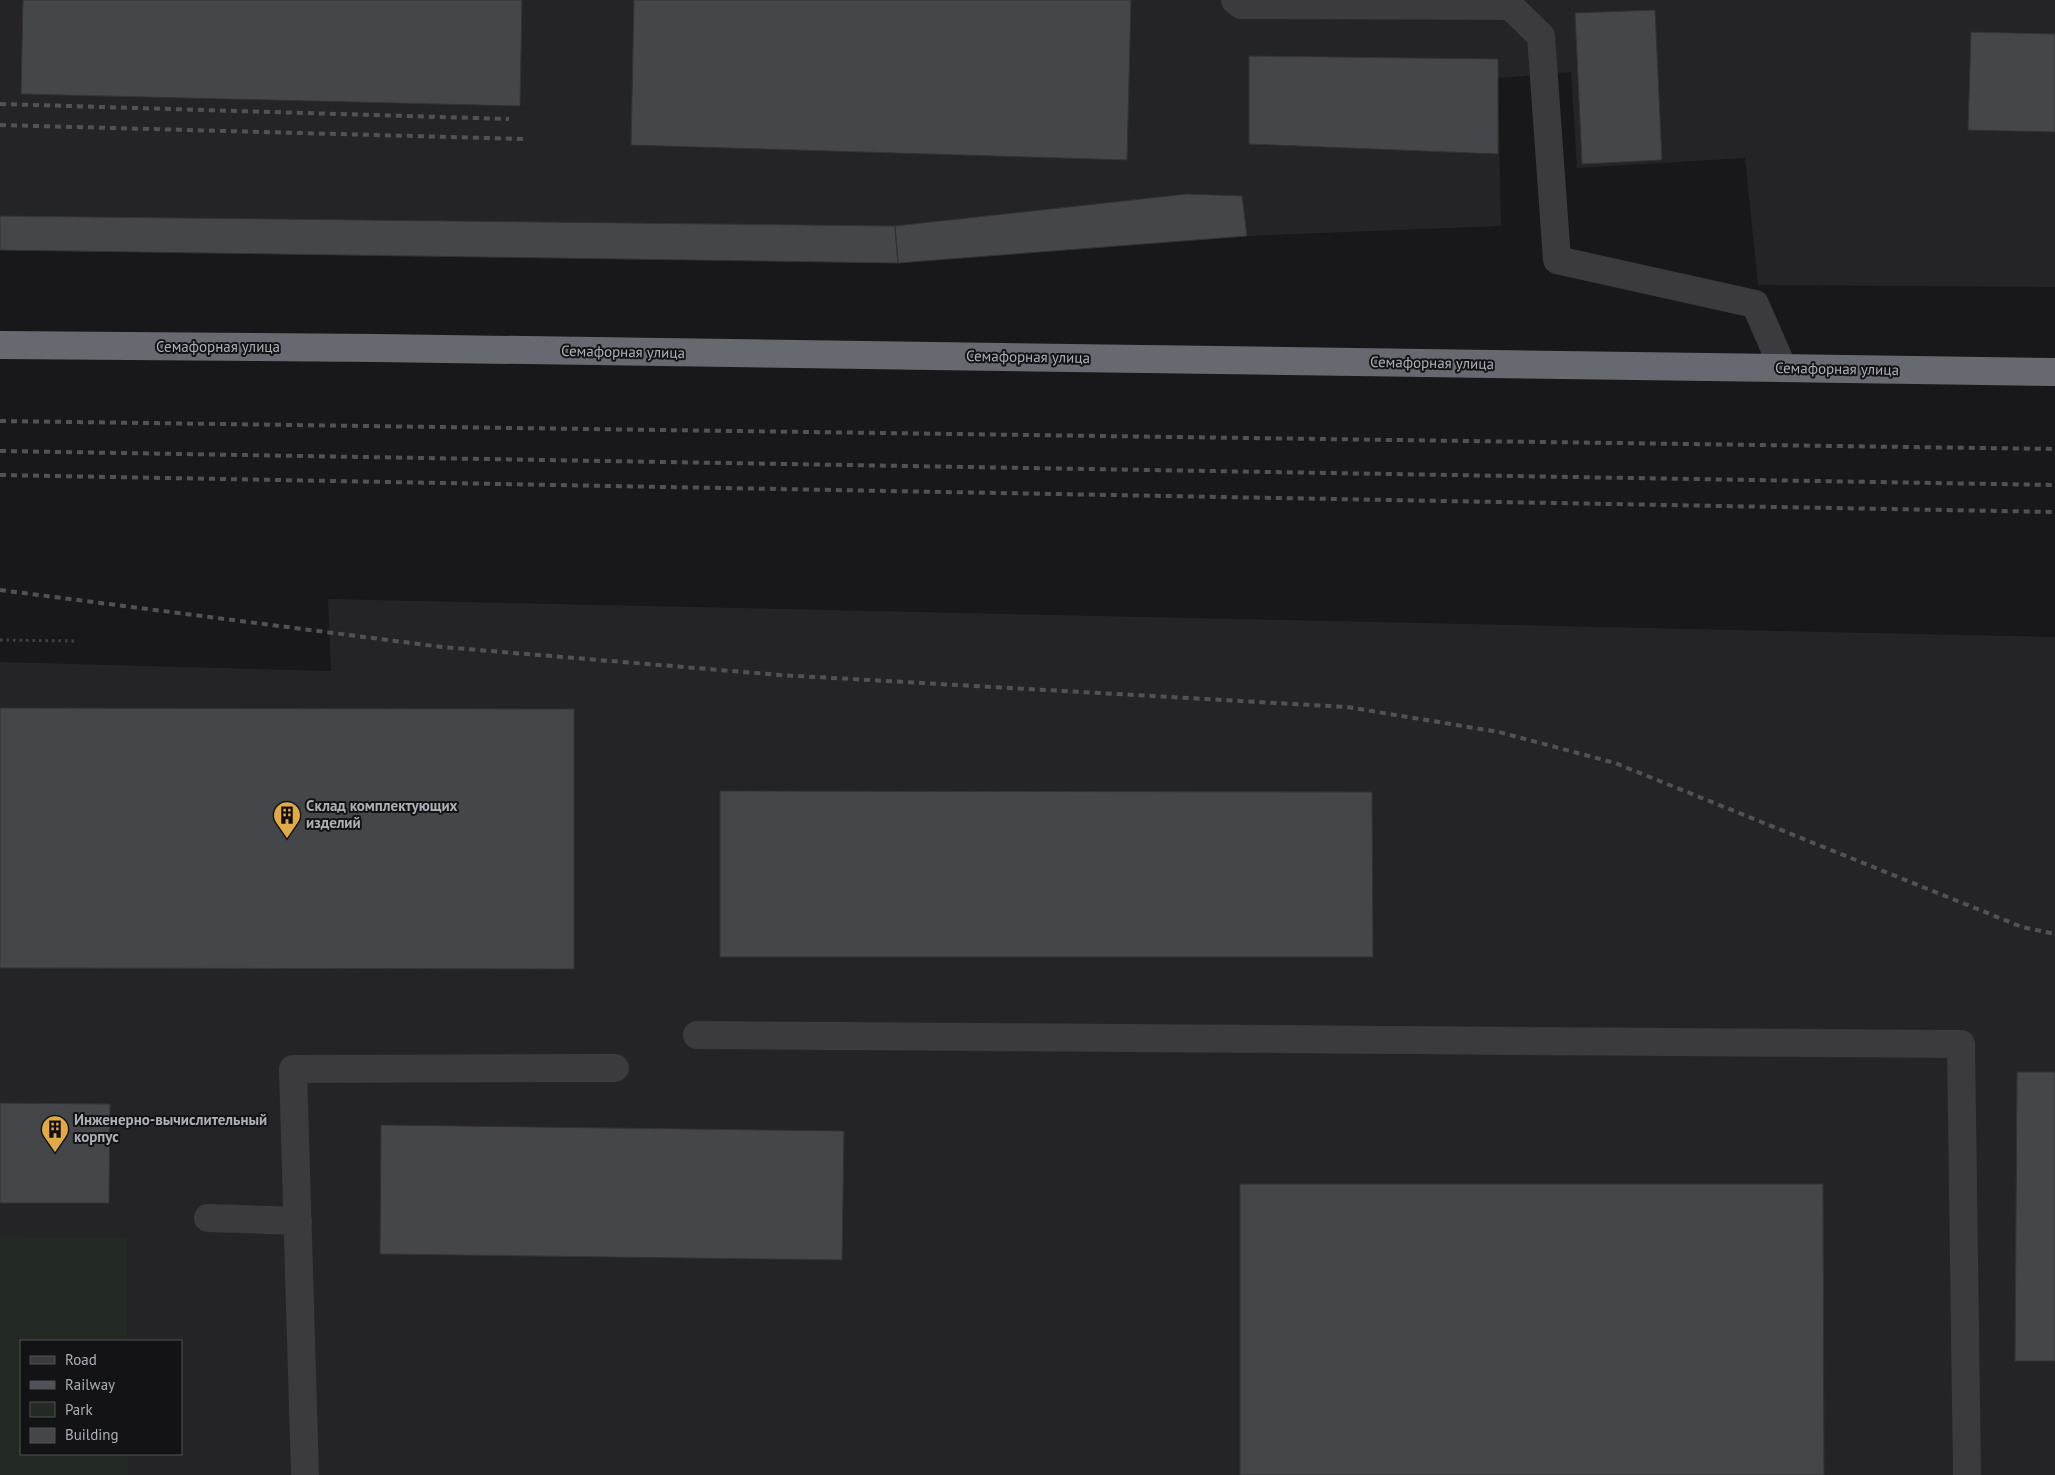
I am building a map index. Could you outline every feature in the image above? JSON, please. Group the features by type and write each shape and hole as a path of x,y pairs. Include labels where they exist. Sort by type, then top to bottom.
{"highway":[{"name":"Семафорная улица","path":"0,345 447,349 2055,372"}],"lane":[{"path":"1235,0 1241,5 1510,6 1541,36 1557,260 1755,304 1783,368"},
{"path":"697,1035 1961,1044 1967,1475"},
{"path":"305,1475 293,1069 615,1068"},
{"path":"208,1218 298,1221"}],"path":[{"path":"0,640 75,641"}],"shaded area":[{"path":"0,0 2055,0 2055,287 1758,285 1745,158 1577,168 1571,72 1498,78 1501,226 1247,236 898,263 0,250"},
{"path":"328,599 2055,637 2055,1475 0,1475 0,662 331,671"}],"green space":[{"path":"0,1237 127,1238 127,1340 20,1340 20,1455 128,1455 128,1475 0,1475"}],"building":[{"path":"23,0 522,0 520,106 21,94"},
{"path":"634,0 1131,0 1127,160 631,145"},
{"path":"1655,10 1662,160 1582,164 1575,13"},
{"path":"1971,32 2055,34 2055,132 1968,130"},
{"path":"1249,56 1498,59 1498,154 1249,144"},
{"path":"1187,194 1242,196 1247,236 898,263 895,226"},
{"path":"0,216 895,226 898,263 0,250"},
{"name":"Склад комплектующих изделий","path":"0,708 574,709 574,969 0,968"},
{"path":"720,791 1372,792 1373,957 720,957"},
{"path":"2017,1072 2055,1072 2055,1361 2015,1361"},
{"name":"Инженерно-вычислительный корпус","path":"0,1103 110,1104 109,1203 0,1203"},
{"path":"381,1125 844,1131 842,1260 380,1254"},
{"path":"1240,1184 1823,1184 1824,1475 1240,1475"}],"railway":[{"path":"0,104 509,119"},
{"path":"0,125 524,139"},
{"path":"0,421 2055,449"},
{"path":"0,451 2055,485"},
{"path":"0,475 2055,512"},
{"path":"0,590 442,647 780,675 1347,707 1499,732 1615,763 2022,927 2055,934"}],"place":[{"name":"Склад комплектующих изделий","path":"287,839"},
{"name":"Инженерно-вычислительный корпус","path":"55,1153"}]}
